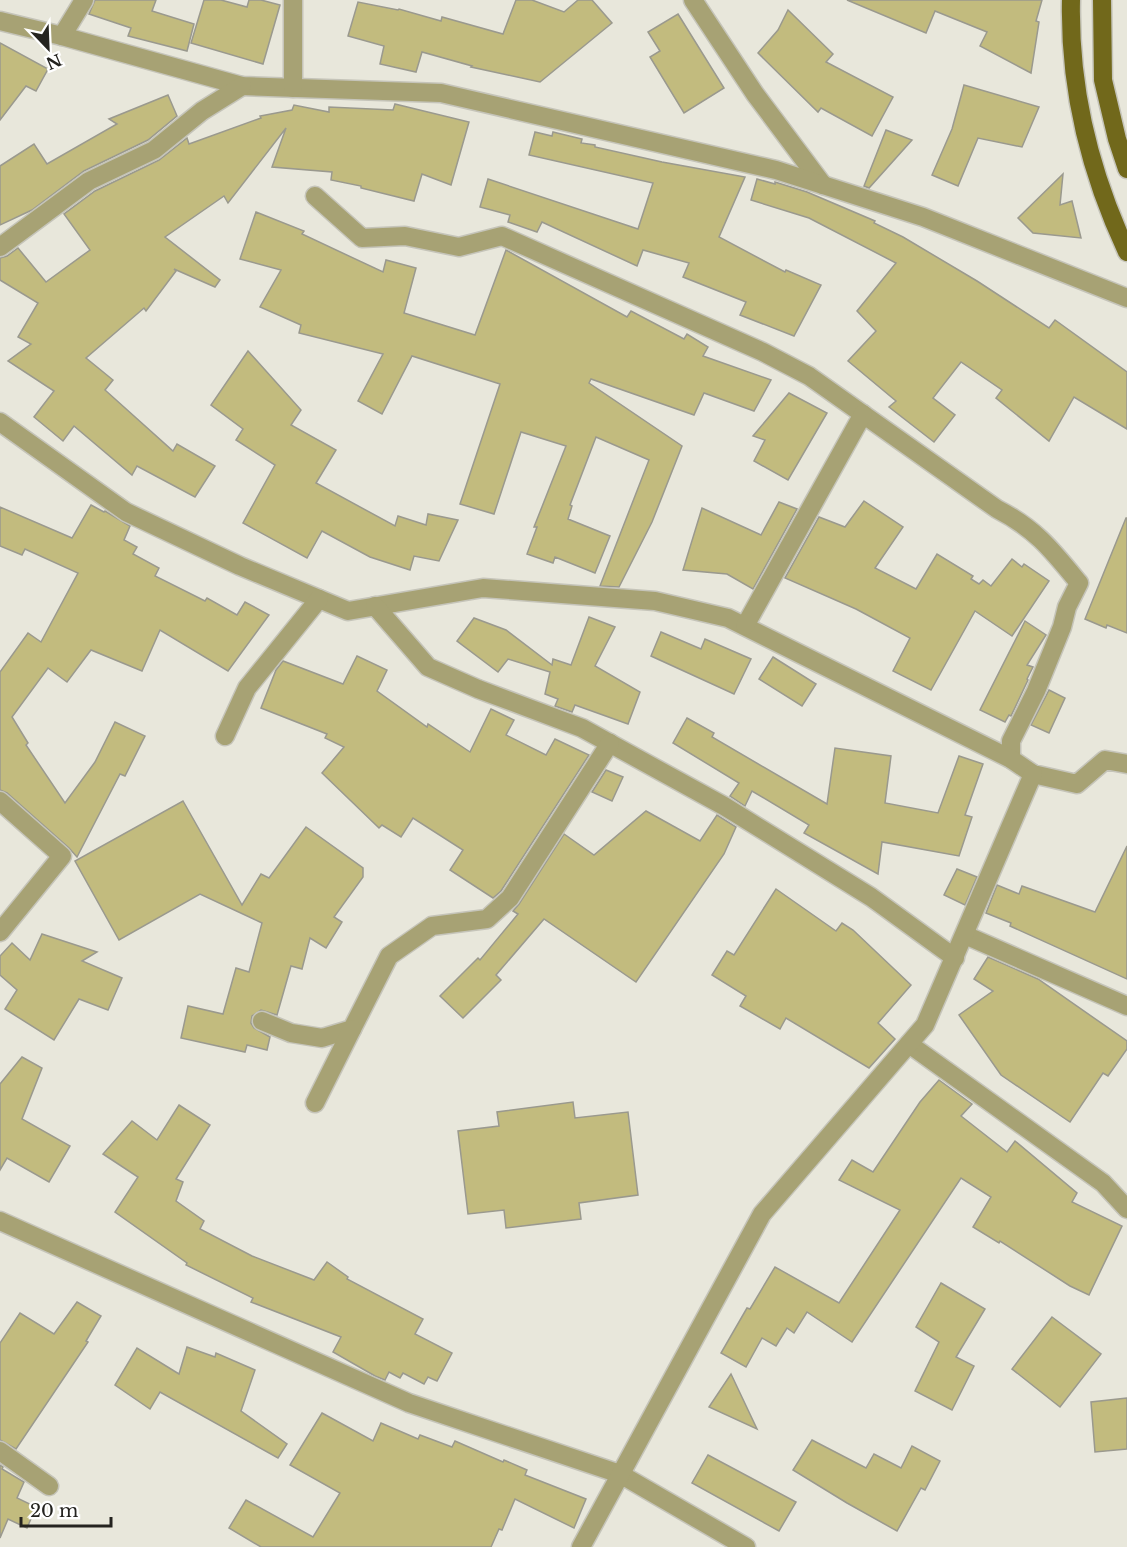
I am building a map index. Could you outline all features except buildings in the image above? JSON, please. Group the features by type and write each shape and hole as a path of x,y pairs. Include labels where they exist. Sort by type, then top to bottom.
{"main road":[{"path":"1071,0 1070,24 1074,71 1086,141 1115,227 1127,252"},
{"path":"1102,0 1104,80 1117,139 1127,169"}],"street":[{"path":"62,36 84,0"},
{"path":"293,0 293,88"},
{"path":"693,0 754,94 823,185"},
{"path":"0,21 242,86 441,93 776,170 923,217 1127,298"},
{"path":"0,246 89,181 154,150 202,111 242,86"},
{"path":"315,196 362,238 405,236 459,247 502,236 763,352 809,376 1036,534 1079,583 1067,607 1062,627 1036,691 1011,741 1011,759"},
{"path":"745,626 863,414"},
{"path":"0,422 126,512 240,567 348,611 483,588 656,601 728,618 1011,759 1034,774 1077,784 1105,760 1127,764"},
{"path":"225,736 247,688 319,599"},
{"path":"375,606 428,667 582,728 610,743 724,806 871,897 955,958"},
{"path":"315,1103 390,956 432,926 487,919 510,898 610,743"},
{"path":"581,1547 762,1214 926,1025 1034,774"},
{"path":"0,801 62,856 0,932"},
{"path":"964,935 1127,1006"},
{"path":"262,1021 291,1033 322,1038 352,1029"},
{"path":"909,1044 1103,1183 1127,1209"},
{"path":"4,1230 409,1403 620,1473 746,1547"},
{"path":"0,1451 49,1486"}]}
